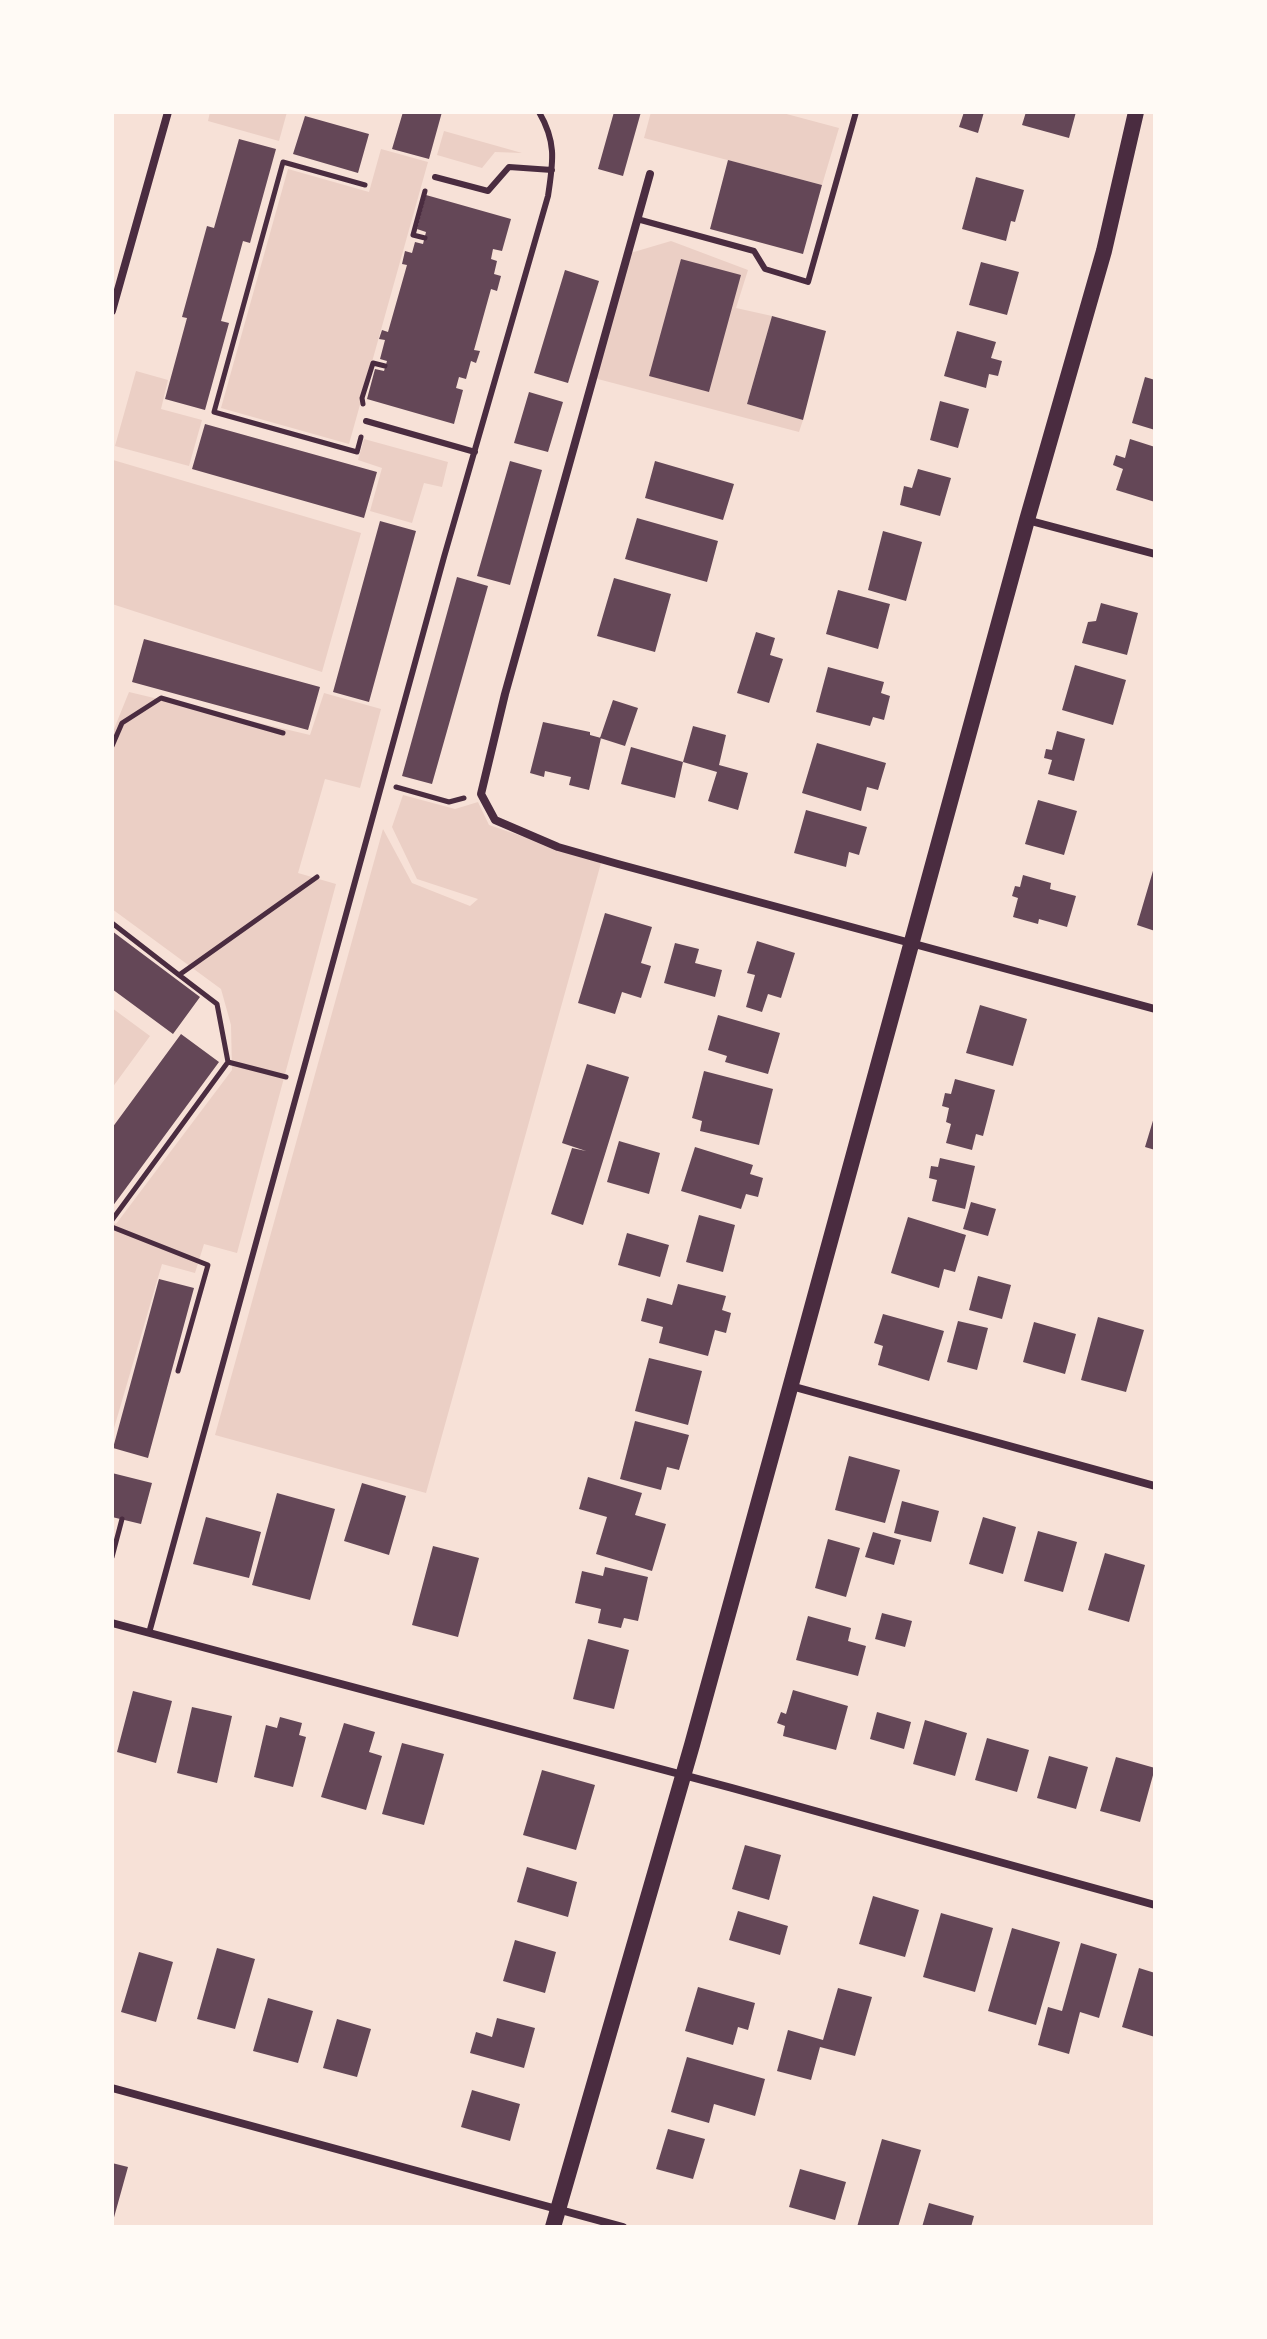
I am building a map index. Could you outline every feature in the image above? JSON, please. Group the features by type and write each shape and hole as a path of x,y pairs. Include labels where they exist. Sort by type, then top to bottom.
{"main road":[{"path":"553,2227 683,1775 1027,520 1104,251 1136,112"}],"street":[{"path":"112,311 167,112"},
{"path":"650,174 505,694 481,794 495,820 558,847 1155,1009"},
{"path":"1027,520 1155,554"},
{"path":"791,1386 1155,1486"},
{"path":"112,1623 1155,1905"},
{"path":"112,2088 623,2227"}],"lane":[{"path":"149,1633 548,196 554,156 549,130 539,112"},
{"path":"637,219 754,251 765,269 808,282 856,112"},
{"path":"435,177 488,191 509,167 552,170"},
{"path":"366,421 475,452"}],"path":[{"path":"365,185 283,162 214,412 357,452 366,421 362,398 373,363 385,366"},
{"path":"425,238 413,235 424,192 435,177"},
{"path":"112,746 122,723 161,698 283,733"},
{"path":"383,783 449,802 481,794"},
{"path":"179,975 317,877"},
{"path":"112,923 217,1004 228,1062 112,1220"},
{"path":"228,1062 301,1081"},
{"path":"112,1227 208,1265 178,1371"},
{"path":"112,1557 122,1519"}],"shaded area":[{"path":"210,112 287,112 279,141 208,121"},
{"path":"651,112 779,112 839,128 822,185 644,138"},
{"path":"444,131 522,153 495,152 482,168 437,155"},
{"path":"381,149 428,162 349,444 221,408 288,169 369,192"},
{"path":"671,241 748,270 736,308 772,316 747,404 803,420 799,432 594,378 627,254"},
{"path":"136,371 168,380 161,409 202,420 189,466 115,446"},
{"path":"364,439 448,462 442,487 424,483 412,523 370,511 382,468 358,460"},
{"path":"113,460 361,533 322,672 112,604"},
{"path":"129,692 310,735 324,693 381,709 360,788 325,779 298,873 336,884 237,1253 204,1244 195,1273 162,1264 112,1435 112,1222 116,1224 232,1070 231,1025 221,989 112,909 112,734"},
{"path":"403,795 455,809 478,802 489,825 601,863 426,1493 215,1435 383,829 412,883 470,906 478,899 417,879 392,827"},
{"path":"112,1008 150,1036 112,1088"}],"building":[{"path":"403,112 442,112 429,159 392,149"},
{"path":"614,112 641,112 623,176 598,169"},
{"path":"964,112 984,112 978,133 959,127"},
{"path":"1026,112 1076,112 1069,138 1022,125"},
{"path":"305,116 369,134 358,173 293,154"},
{"path":"239,139 276,149 250,243 243,241 221,321 229,323 205,410 165,399 187,318 182,317 207,226 214,228"},
{"path":"728,160 822,185 803,254 710,229"},
{"path":"976,177 1024,190 1006,241 962,229"},
{"path":"426,195 511,219 502,251 493,249 491,259 497,261 494,274 501,276 497,291 491,289 474,350 480,351 476,363 471,361 466,379 459,377 456,388 463,390 454,424 367,399 375,369 384,371 387,361 380,359 385,340 379,339 382,330 388,332 407,265 402,264 405,251 412,253 415,242 423,244 426,232 417,229"},
{"path":"681,259 741,275 709,392 649,376"},
{"path":"981,262 1019,272 1007,315 969,305"},
{"path":"565,270 599,281 568,383 534,373"},
{"path":"772,316 826,331 803,420 747,404"},
{"path":"957,331 996,342 991,358 1002,361 998,376 989,374 986,388 944,376"},
{"path":"1145,377 1155,380 1155,430 1132,423"},
{"path":"529,392 563,402 548,452 514,443"},
{"path":"940,401 969,409 958,448 930,440"},
{"path":"205,424 377,472 364,518 192,469"},
{"path":"1130,439 1155,447 1155,502 1116,490 1123,469 1113,465 1116,455 1125,458"},
{"path":"510,461 542,470 510,585 477,576"},
{"path":"655,461 734,484 723,520 645,498"},
{"path":"918,469 951,478 940,516 900,505 904,486 912,488"},
{"path":"637,518 718,541 707,582 625,559"},
{"path":"380,521 416,531 369,702 333,692"},
{"path":"883,531 922,542 906,601 868,590"},
{"path":"457,577 488,586 432,784 402,776"},
{"path":"614,578 671,594 655,652 597,636"},
{"path":"838,590 890,604 878,649 826,634"},
{"path":"1101,603 1138,613 1127,655 1082,643 1088,622 1096,621"},
{"path":"756,632 775,638 770,655 783,659 769,703 737,693"},
{"path":"144,639 320,687 308,730 132,682"},
{"path":"1075,665 1126,680 1113,725 1062,710"},
{"path":"828,667 884,682 881,693 890,696 884,720 873,717 870,726 816,712"},
{"path":"613,700 638,708 625,746 600,738"},
{"path":"543,722 590,732 590,735 601,738 589,790 569,785 571,777 545,771 544,777 530,773"},
{"path":"693,726 726,735 719,765 748,773 738,810 708,801 717,772 683,762"},
{"path":"1057,731 1085,739 1074,781 1048,774 1052,760 1044,758 1046,749 1052,750"},
{"path":"817,743 886,763 878,790 867,787 861,811 802,793"},
{"path":"631,747 683,762 675,798 621,784"},
{"path":"1038,800 1077,811 1064,855 1025,844"},
{"path":"806,810 867,827 859,855 849,852 846,867 794,853"},
{"path":"1155,864 1155,931 1137,925"},
{"path":"1023,875 1051,883 1050,889 1076,896 1067,927 1039,919 1038,924 1013,917 1018,898 1012,896 1015,886 1020,887"},
{"path":"605,913 652,927 641,963 651,966 641,998 622,992 615,1014 578,1003"},
{"path":"112,931 200,997 173,1034 112,989"},
{"path":"757,941 795,953 781,998 768,994 762,1012 746,1007 755,975 747,973"},
{"path":"675,943 699,949 695,963 722,970 715,997 664,983"},
{"path":"980,1005 1027,1019 1013,1066 966,1053"},
{"path":"718,1015 780,1033 768,1074 725,1062 727,1056 708,1050"},
{"path":"181,1034 219,1062 112,1207 112,1128"},
{"path":"587,1064 629,1077 583,1225 551,1214 572,1148 586,1151 562,1143"},
{"path":"704,1071 773,1089 759,1145 700,1131 702,1121 692,1118"},
{"path":"955,1079 995,1090 983,1136 976,1134 972,1150 946,1143 951,1124 946,1122 949,1108 942,1106 945,1093 951,1094"},
{"path":"1155,1114 1155,1150 1145,1147"},
{"path":"619,1141 660,1153 649,1194 607,1182"},
{"path":"695,1147 753,1165 750,1174 763,1178 758,1197 746,1194 741,1209 681,1191"},
{"path":"940,1158 975,1166 965,1209 932,1201 937,1180 929,1178 931,1166 938,1167"},
{"path":"971,1202 996,1209 988,1236 963,1229"},
{"path":"699,1215 735,1225 723,1272 686,1262"},
{"path":"908,1217 966,1235 955,1272 944,1269 939,1288 891,1273"},
{"path":"627,1233 669,1245 660,1277 618,1265"},
{"path":"978,1276 1011,1285 1002,1319 969,1310"},
{"path":"159,1279 194,1288 148,1458 113,1448"},
{"path":"678,1284 726,1296 722,1310 731,1313 726,1333 715,1330 708,1356 659,1343 663,1327 641,1321 647,1298 672,1305"},
{"path":"883,1314 944,1331 929,1381 878,1365 883,1346 874,1343"},
{"path":"1098,1317 1144,1330 1126,1392 1081,1380"},
{"path":"958,1321 988,1328 977,1370 947,1362"},
{"path":"1034,1322 1076,1334 1065,1374 1023,1362"},
{"path":"649,1358 702,1371 688,1425 635,1411"},
{"path":"635,1421 689,1435 679,1470 667,1467 661,1490 620,1479"},
{"path":"849,1456 900,1470 885,1523 835,1510"},
{"path":"112,1473 152,1483 141,1524 112,1517"},
{"path":"588,1477 642,1493 635,1515 666,1524 652,1571 596,1554 607,1517 579,1509"},
{"path":"362,1483 406,1496 389,1555 344,1541"},
{"path":"277,1493 335,1509 310,1600 252,1585"},
{"path":"902,1501 939,1511 931,1542 894,1533"},
{"path":"206,1517 261,1532 249,1578 193,1564"},
{"path":"983,1517 1016,1527 1003,1574 969,1564"},
{"path":"1038,1531 1077,1542 1063,1592 1024,1581"},
{"path":"873,1532 901,1540 894,1565 865,1557"},
{"path":"828,1539 860,1548 846,1597 815,1588"},
{"path":"433,1546 479,1558 458,1637 412,1625"},
{"path":"1105,1553 1145,1565 1129,1622 1088,1610"},
{"path":"605,1567 648,1577 638,1621 624,1618 621,1628 598,1623 601,1609 575,1603 582,1571 603,1576"},
{"path":"882,1613 912,1621 905,1647 875,1639"},
{"path":"808,1616 851,1628 848,1641 866,1646 858,1676 796,1660"},
{"path":"588,1639 629,1650 614,1709 573,1699"},
{"path":"793,1690 848,1706 836,1750 783,1736 785,1726 777,1723 781,1712 786,1714"},
{"path":"133,1691 172,1701 156,1763 117,1752"},
{"path":"192,1707 232,1716 217,1783 177,1773"},
{"path":"877,1712 911,1722 904,1749 870,1739"},
{"path":"280,1717 302,1723 299,1735 306,1737 293,1787 254,1777 266,1725 277,1728"},
{"path":"925,1720 967,1733 955,1776 913,1764"},
{"path":"344,1723 375,1732 369,1752 382,1756 366,1810 321,1797"},
{"path":"987,1738 1029,1750 1017,1792 975,1780"},
{"path":"402,1743 444,1754 424,1825 382,1814"},
{"path":"1049,1756 1088,1767 1076,1809 1037,1798"},
{"path":"1116,1757 1155,1768 1140,1822 1100,1811"},
{"path":"542,1770 595,1785 576,1850 523,1835"},
{"path":"745,1845 781,1855 769,1900 732,1889"},
{"path":"527,1867 577,1882 568,1917 517,1902"},
{"path":"873,1896 919,1910 905,1957 859,1944"},
{"path":"738,1911 788,1926 780,1955 729,1940"},
{"path":"941,1913 993,1928 975,1992 923,1977"},
{"path":"1012,1928 1060,1942 1036,2025 988,2011"},
{"path":"515,1940 556,1952 545,1993 503,1981"},
{"path":"1081,1943 1117,1954 1099,2018 1080,2012 1069,2054 1038,2045 1048,2007 1062,2011"},
{"path":"217,1948 255,1959 235,2029 197,2019"},
{"path":"139,1952 173,1962 156,2022 121,2012"},
{"path":"1139,1968 1155,1973 1155,2037 1122,2027"},
{"path":"698,1987 755,2003 748,2030 738,2027 733,2045 685,2031"},
{"path":"838,1988 872,1997 855,2056 820,2047 811,2080 777,2071 788,2030 823,2040"},
{"path":"268,1998 313,2011 298,2063 253,2051"},
{"path":"497,2018 535,2028 524,2068 470,2053 476,2032 492,2037"},
{"path":"337,2019 371,2029 357,2077 323,2068"},
{"path":"687,2057 765,2079 755,2116 714,2104 709,2123 671,2112"},
{"path":"472,2090 520,2104 510,2141 461,2127"},
{"path":"668,2129 705,2139 693,2179 656,2169"},
{"path":"882,2139 921,2150 898,2227 857,2227"},
{"path":"112,2163 128,2167 113,2221 112,2221"},
{"path":"800,2169 846,2182 835,2220 789,2207"},
{"path":"929,2203 974,2216 971,2227 922,2227"}]}
